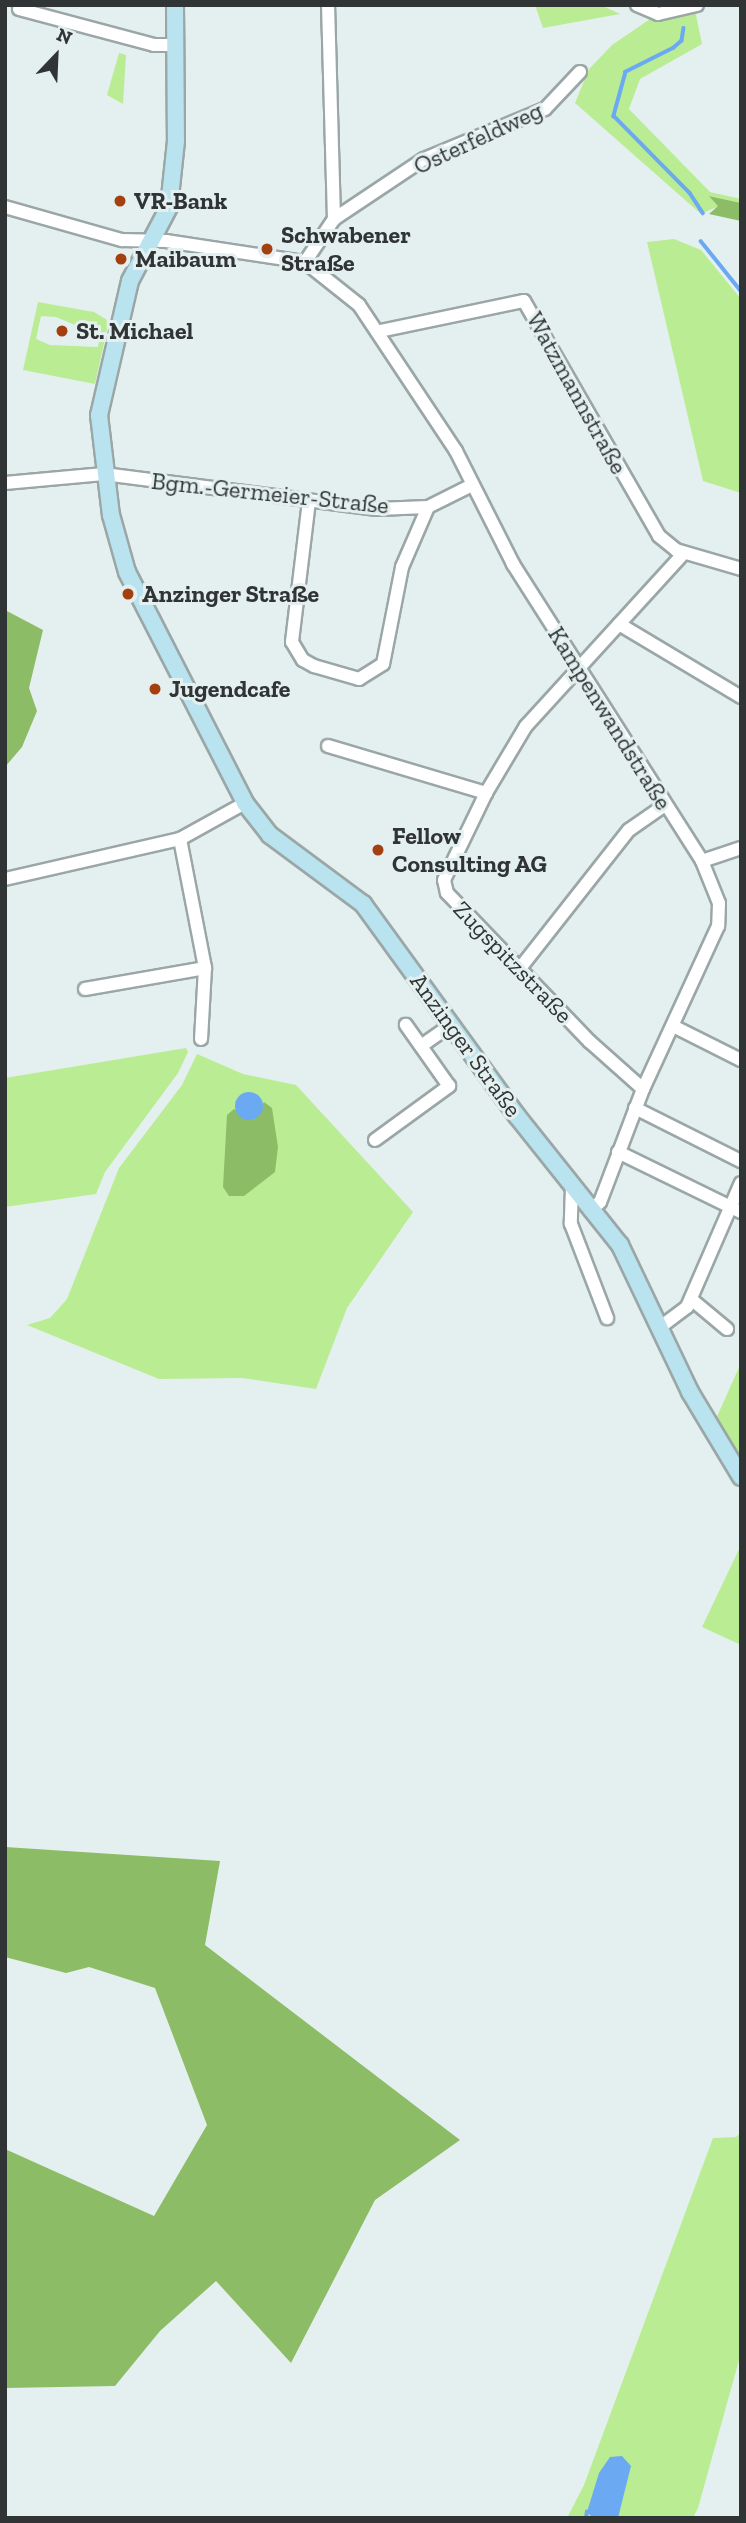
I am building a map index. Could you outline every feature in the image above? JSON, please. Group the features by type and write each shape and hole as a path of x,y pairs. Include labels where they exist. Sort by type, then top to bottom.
{"street":[{"name":"Anzinger Straße","path":"175,5 172,190 164,223 130,281 103,388 100,428 104,474 127,572 245,803 277,841 363,904 450,1026 590,1211 620,1245 695,1403 741,1477"},
{"path":"5,207 122,240 305,262 334,219 328,5"},
{"path":"637,5 658,14 697,5"},
{"path":"19,9 154,45 175,45"},
{"name":"Osterfeldweg","path":"334,219 424,159 545,109 580,72"},
{"name":"Kampenwandstraße","path":"305,262 349,296 380,331 456,451 513,564 702,861 717,893 720,914 635,1108 600,1202 590,1211"},
{"name":"Watzmannstraße","path":"380,331 524,301 651,525 668,544 684,553 741,569"},
{"name":"Bgm.-Germeier-Straße","path":"5,483 104,474 377,509 428,507 472,485"},
{"path":"309,501 292,642 303,660 314,666 359,679 383,664 402,567 428,507"},
{"name":"Zugspitzstraße","path":"643,1089 590,1042 444,886 486,793 526,726 578,665 684,553"},
{"path":"619,624 741,697"},
{"path":"328,746 486,793"},
{"path":"5,879 180,839 245,803"},
{"path":"521,967 629,830 665,805"},
{"path":"180,839 205,968 201,1039"},
{"path":"702,861 741,848"},
{"path":"85,989 205,968"},
{"path":"375,1140 449,1086 406,1025"},
{"path":"421,1046 450,1026"},
{"path":"673,1026 741,1060"},
{"path":"635,1108 741,1161"},
{"path":"618,1152 735,1210"},
{"path":"659,1328 691,1299 735,1210 741,1183"},
{"path":"572,1187 568,1201 571,1224 607,1318"},
{"path":"691,1299 727,1328"}],"green space":[{"path":"535,5 601,5 620,14 543,28"},
{"path":"655,5 694,5 702,44 640,79 629,109 710,192 741,199 741,203 710,196 719,206 701,214 575,103 589,69 612,45 653,17"},
{"path":"119,53 126,55 123,104 107,95"},
{"path":"709,196 741,203 741,221 709,214 718,206"},
{"path":"674,239 701,250 741,299 741,493 703,481 647,242"},
{"path":"38,302 94,312 109,321 95,384 23,370","holes":["41,316 56,317 92,332 93,327 101,329 98,347 50,345 36,339"]},
{"path":"5,610 43,630 29,688 37,711 22,747 5,767"},
{"path":"186,1048 188,1052 178,1073 105,1172 96,1194 5,1207 5,1078"},
{"path":"197,1054 243,1074 296,1085 413,1212 347,1308 316,1389 242,1378 159,1379 27,1325 50,1318 67,1299 119,1168 182,1085"},
{"path":"264,1102 272,1108 278,1147 275,1172 244,1196 229,1196 223,1187 227,1115 234,1109 252,1120"},
{"path":"741,1363 741,1460 715,1421"},
{"path":"741,1545 741,1645 702,1627"},
{"path":"5,1847 220,1861 205,1945 460,2140 375,2200 291,2363 216,2281 160,2331 115,2386 5,2388 5,2149 154,2216 207,2125 155,1988 89,1967 66,1973 5,1957"},
{"path":"741,2132 741,2353 698,2508 693,2518 567,2518 584,2485 713,2138 736,2137"}],"water":[{"path":"249,1092 259,1096 263,1106 259,1116 249,1120 239,1116 235,1106 239,1096"},
{"path":"622,2456 631,2466 618,2518 593,2518 587,2512 599,2473 610,2457"}],"waterway":[{"path":"684,28 682,41 674,48 626,72 614,116 690,193 703,213"},
{"path":"701,241 741,291"},
{"path":"586,2518 587,2512"}],"place":[{"name":"VR-Bank","path":"120,201"},
{"name":"Schwabener Straße","path":"267,249"},
{"name":"Maibaum","path":"121,259"},
{"name":"St. Michael","path":"62,331"},
{"name":"Anzinger Straße","path":"128,594"},
{"name":"Jugendcafe","path":"155,689"},
{"name":"Fellow Consulting AG","path":"378,850"}]}
